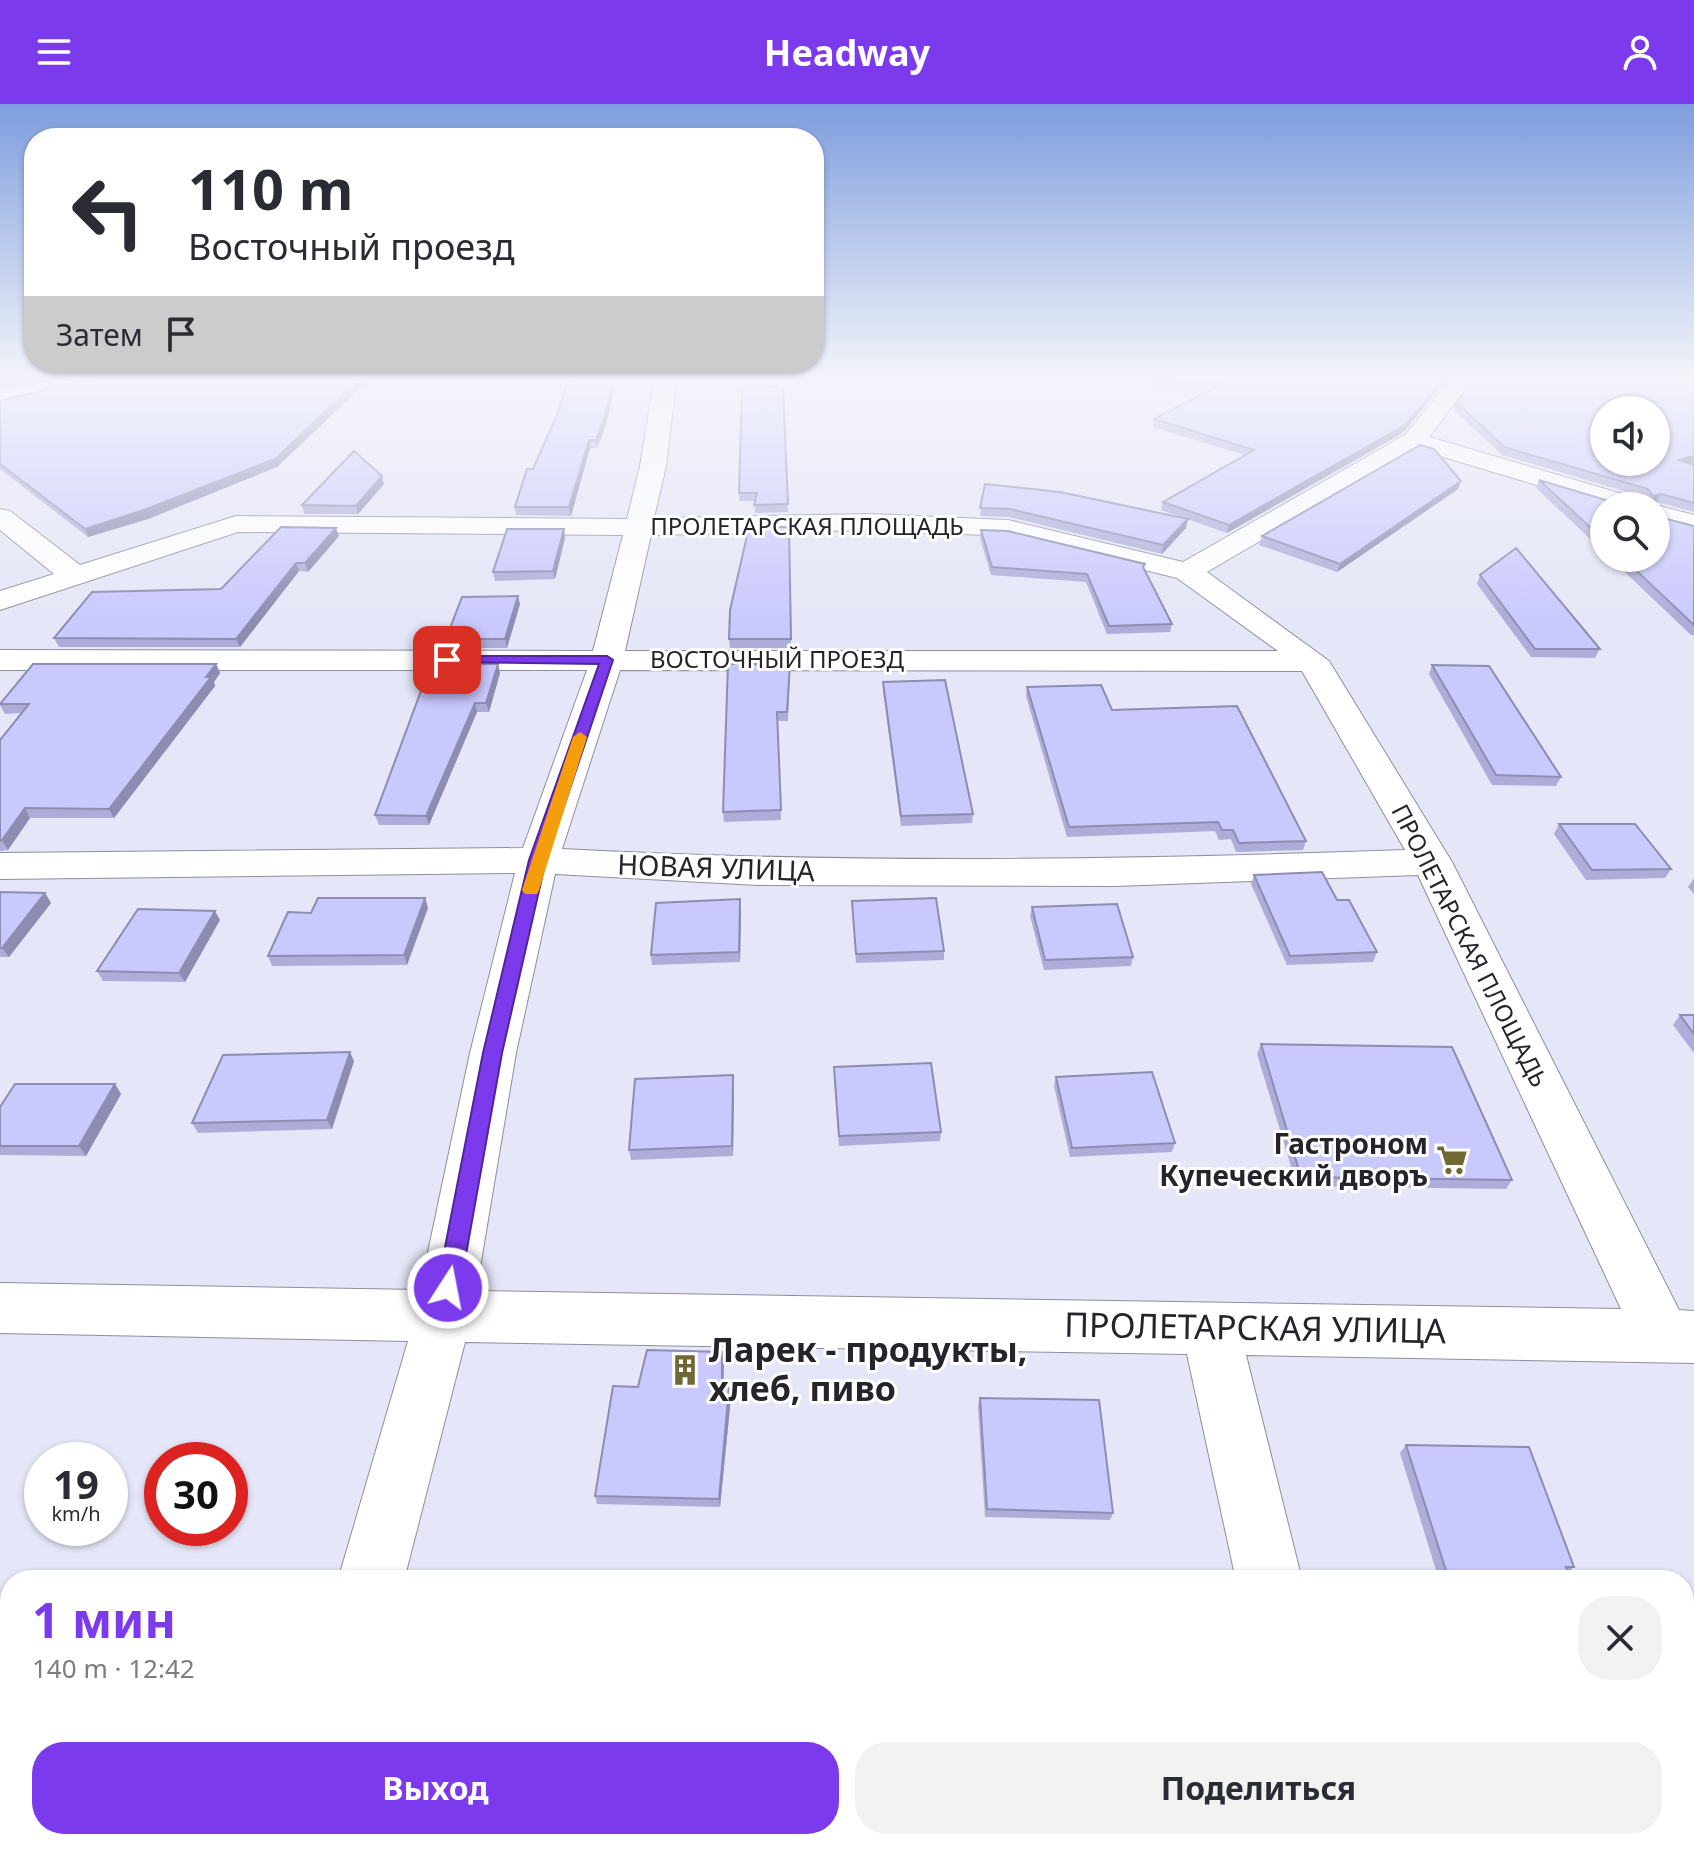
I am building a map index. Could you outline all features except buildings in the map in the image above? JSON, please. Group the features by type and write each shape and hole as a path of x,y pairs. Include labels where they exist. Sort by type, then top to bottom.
{"street":[{"path":"374,1570 443,1317 493,1053 538,860 607,660 639,527 652,456"},
{"path":"1187,572 1386,456"},
{"path":"1469,456 1590,493"},
{"path":"0,517 75,576"},
{"path":"1670,517 1694,524"},
{"name":"ПРОЛЕТАРСКАЯ ПЛОЩАДЬ","path":"0,601 236,524 639,527 870,522 1008,528 1187,572 1313,661 1432,862 1678,1337"},
{"name":"ВОСТОЧНЫЙ ПРОЕЗД","path":"0,660 1313,661"},
{"name":"НОВАЯ УЛИЦА","path":"0,866 538,860 805,872 1115,873 1432,862"},
{"name":"ПРОЛЕТАРСКАЯ УЛИЦА","path":"0,1308 1678,1337"},
{"path":"1210,1327 1267,1570"}],"slow traffic":[{"path":"531,890 538,860 580,737"}],"place":[{"name":"Гастроном Купеческий дворъ","path":"1452,1160"},
{"name":"Ларек - продукты, хлеб, пиво","path":"685,1370"}],"route":[{"path":"447,660 607,660 538,860 493,1053 448,1288"}]}
